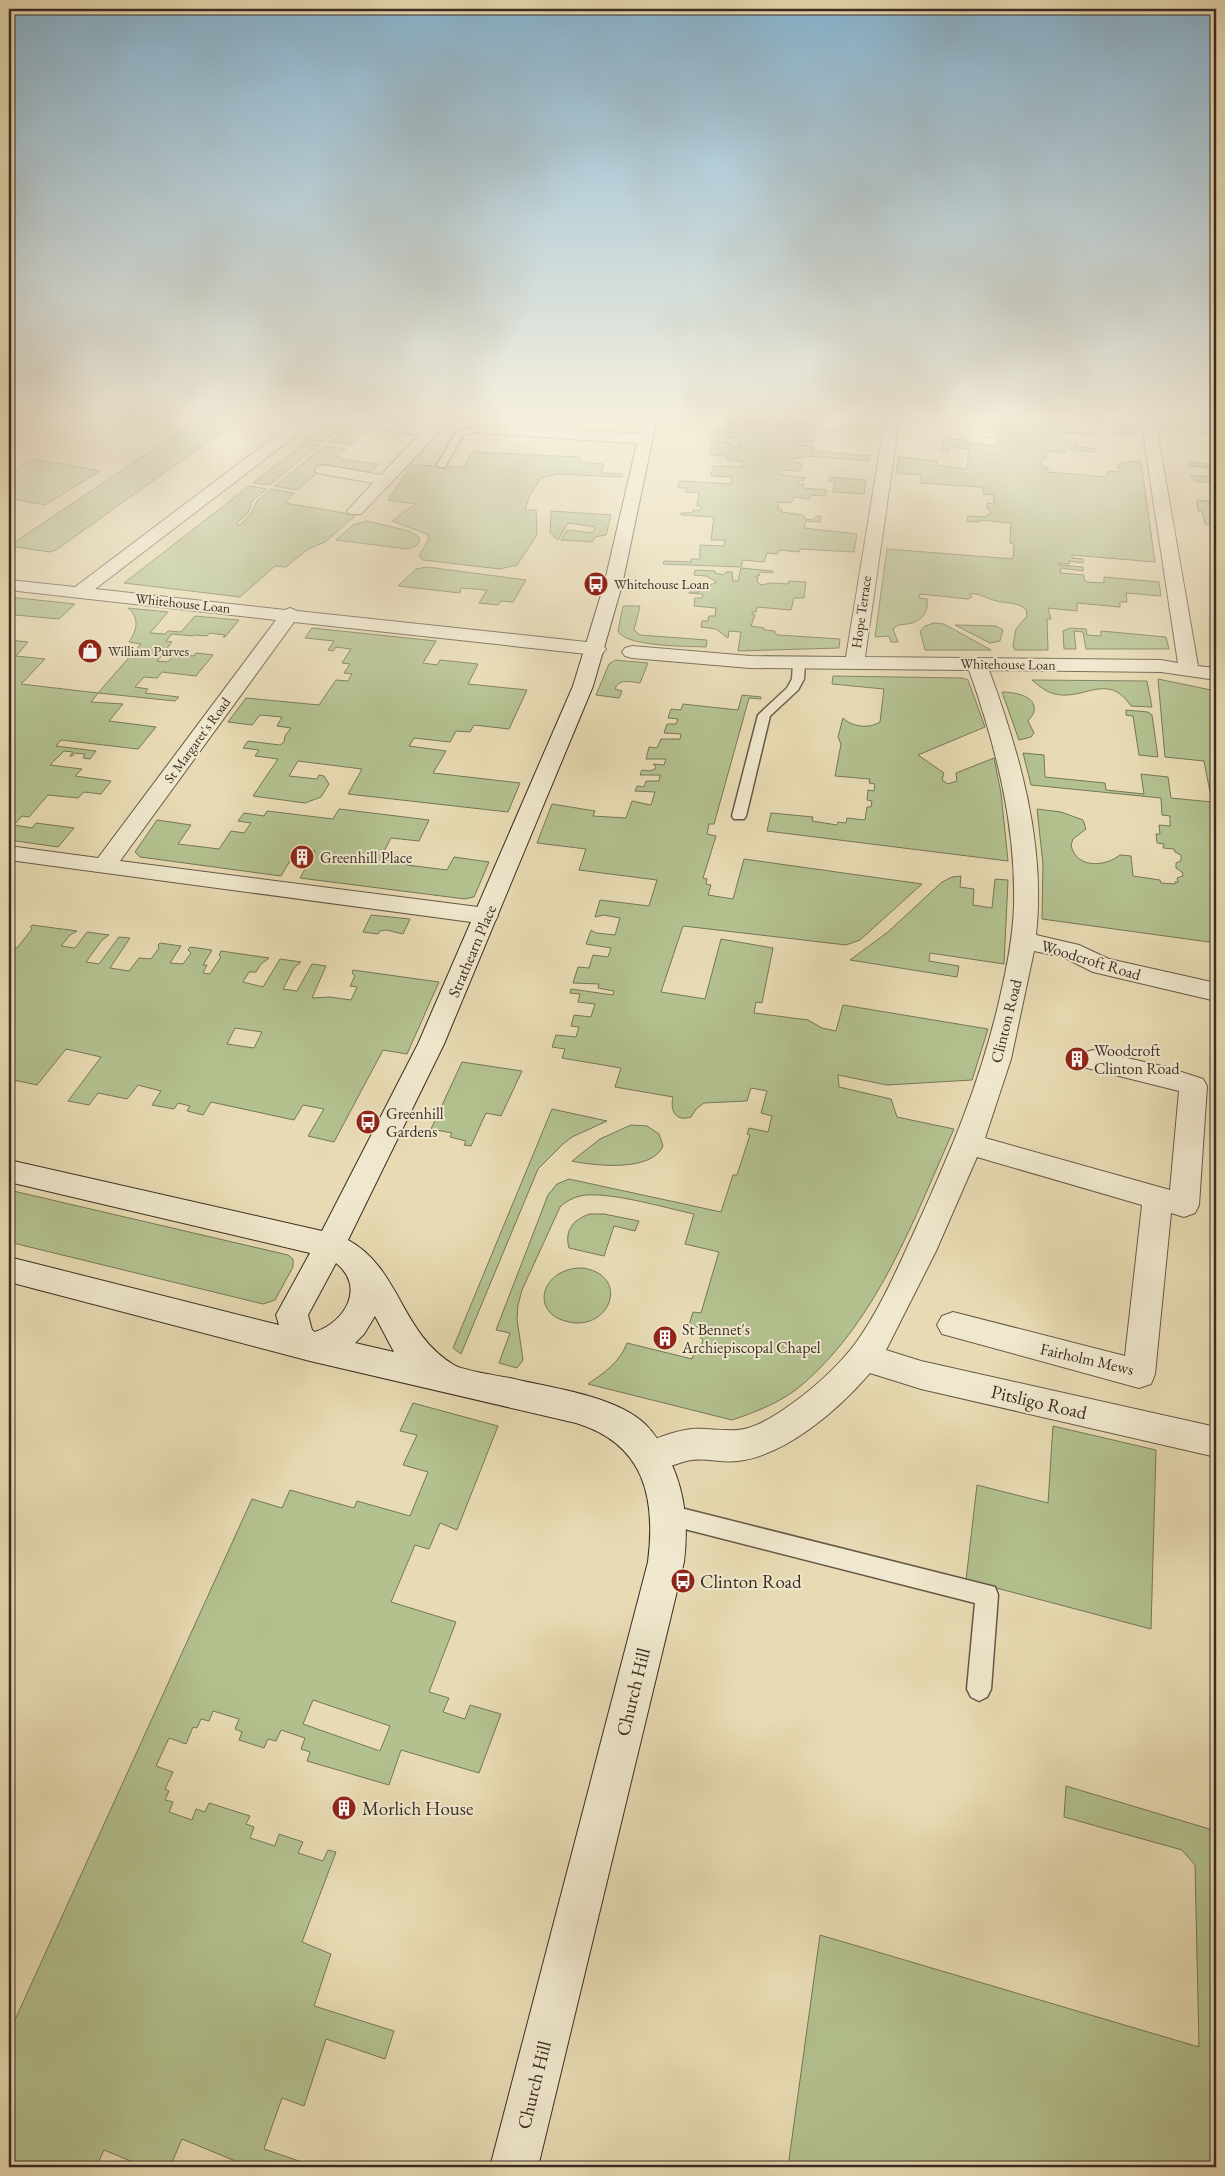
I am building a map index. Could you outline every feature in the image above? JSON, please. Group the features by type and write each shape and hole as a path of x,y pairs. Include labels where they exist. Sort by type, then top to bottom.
{"street":[{"path":"80,592 182,515"},
{"name":"Strathearn Place","path":"341,1251 579,696 596,648 628,515"},
{"name":"Hope Terrace","path":"855,663 877,515"},
{"path":"1164,515 1189,669"},
{"name":"Whitehouse Loan","path":"9,585 596,648"},
{"name":"St Margaret's Road","path":"106,865 290,614"},
{"name":"Whitehouse Loan","path":"632,652 715,660 799,663 1161,666 1216,674"},
{"name":"Clinton Road","path":"864,1358 882,1328 918,1258 968,1144 987,1092 1003,1038 1025,941 1026,871 1020,815 1002,733 977,664"},
{"path":"9,853 486,916"},
{"name":"Woodcroft Road","path":"1025,941 1070,951 1087,961 1102,966 1216,992"},
{"path":"968,1144 1184,1205 1193,1086 1166,1077 1093,1060"},
{"path":"9,1171 341,1251 366,1271 377,1286 403,1338 428,1365 448,1378"},
{"name":"Fairholm Mews","path":"953,1325 1139,1374 1158,1198"},
{"path":"310,1347 298,1337 292,1315 341,1251"},
{"path":"310,1347 345,1332 357,1320 366,1298 362,1276 341,1251"},
{"path":"9,1270 310,1347 448,1378 604,1417 620,1424 631,1433 649,1457 678,1446 695,1444 732,1446 747,1444 769,1436 794,1421 819,1401 864,1358"},
{"name":"Pitsligo Road","path":"864,1358 921,1375 1216,1442"},
{"name":"Church Hill","path":"514,2167 666,1562 669,1515 659,1478 649,1457"}],"lane":[{"path":"739,816 764,715 792,690 798,679 799,663"},
{"path":"669,1515 987,1595 979,1689"}],"green space":[{"path":"56,515 106,515 56,550 50,552 9,546"},
{"path":"212,515 246,515 236,524 240,525 250,515 356,515 325,542 308,549 286,567 275,566 240,597 124,583"},
{"path":"401,515 536,515 537,535 517,565 500,569 423,560 419,556 429,539 427,534 392,521"},
{"path":"551,515 611,515 606,535 595,537 592,542 561,540 567,530 592,533 596,527 568,523 558,540 550,533"},
{"path":"681,515 800,515 803,515 805,519 812,520 817,516 821,516 820,522 806,521 804,528 857,534 854,552 800,549 799,552 779,550 778,554 767,553 764,562 743,560 741,567 663,564 664,561 691,562 691,559 700,559 700,545 724,546 725,540 711,540 714,517"},
{"path":"986,515 1148,515 1155,562 1072,555 1072,558 1083,559 1083,563 1069,561 1069,564 1059,563 1059,565 1083,567 1083,571 1061,568 1060,573 1084,575 1084,579 1087,582 1104,583 1104,577 1159,582 1161,596 1126,593 1127,602 1120,602 1120,607 1077,603 1077,611 1048,608 1051,619 1047,619 1048,650 1015,650 1013,646 1016,629 1027,616 1026,609 1018,605 973,594 969,594 972,597 968,599 920,594 919,598 927,599 926,611 915,622 898,625 893,629 898,642 891,642 889,636 875,637 887,549 1013,559 1014,544 1010,543 1011,523 980,520 980,522 967,521 968,516 986,517"},
{"path":"1203,515 1216,515 1216,525 1205,524"},
{"path":"367,521 409,531 418,536 420,541 416,546 407,549 336,540 353,525"},
{"path":"427,567 526,580 513,602 501,601 498,605 479,603 487,590 461,588 460,593 398,586 416,569"},
{"path":"741,568 773,571 773,573 760,572 759,576 756,576 758,578 757,582 761,585 771,583 788,584 789,581 806,582 804,598 794,598 791,610 757,607 756,612 752,612 755,615 751,626 775,631 778,635 840,639 839,648 738,651 741,632 729,631 728,638 716,629 701,627 702,621 708,621 709,616 715,616 716,608 694,606 695,598 702,598 703,594 689,592 699,592 700,583 708,586 717,582 706,576 694,575 695,570 715,571 715,573 723,575 726,572 732,572 733,581 738,581"},
{"path":"9,597 75,604 59,619 15,615 9,618"},
{"path":"623,606 640,606 634,630 640,635 707,640 706,647 658,645 632,640 623,636 618,631"},
{"path":"128,608 168,612 150,633 181,632 195,616 239,620 225,637 223,637 225,635 210,633 207,636 172,634 166,641 172,642 157,661 168,662 175,654 194,656 196,653 213,655 196,676 162,672 157,678 144,677 135,687 148,689 145,693 179,697 175,701 98,693 141,644 129,642 134,633 136,620"},
{"path":"934,623 944,624 991,650 925,650 920,631 925,626"},
{"path":"955,625 996,626 1003,630 1000,641 990,643"},
{"path":"312,628 436,641 423,663 437,665 440,660 478,664 468,684 527,690 509,729 474,725 470,732 456,731 450,742 414,738 409,746 446,751 433,773 520,783 508,812 348,794 362,769 298,761 289,776 317,779 319,775 324,776 329,784 321,797 305,803 253,796 278,759 255,756 259,750 243,748 248,741 280,745 284,742 285,736 291,728 277,726 282,717 260,715 252,725 228,722 246,698 319,705 336,680 348,681 352,674 344,673 350,664 342,663 351,649 336,647 333,651 328,650 334,641 305,638"},
{"path":"1070,628 1086,629 1087,635 1101,636 1101,631 1166,637 1169,649 1086,649 1083,632 1074,631 1076,649 1064,649 1063,631"},
{"path":"9,640 28,642 16,656 45,659 21,684 98,693 91,702 123,704 109,721 156,727 138,749 61,740 56,746 96,751 90,759 83,758 85,754 75,753 70,756 73,752 64,751 50,765 82,769 75,776 111,781 101,794 84,792 78,798 48,795 29,817 22,816 14,825 32,828 36,823 74,828 58,847 9,840"},
{"path":"615,660 648,663 640,683 619,683 615,689 622,691 619,698 596,695 609,664"},
{"path":"833,676 962,678 968,680 985,727 918,755 944,773 942,780 948,784 957,781 956,773 994,758 1001,793 1008,861 767,831 771,813 813,817 812,821 837,825 838,822 846,823 847,818 865,820 867,807 871,807 872,801 867,800 868,790 874,791 875,784 869,783 870,779 835,776 841,744 838,737 843,718 861,726 871,726 880,722 884,689 832,684"},
{"path":"1158,679 1216,691 1216,943 1042,919 1043,864 1037,809 1061,812 1083,820 1086,829 1073,839 1071,845 1074,853 1085,862 1092,864 1107,862 1120,855 1131,856 1133,876 1160,880 1161,883 1175,884 1175,882 1178,882 1177,878 1183,876 1182,872 1176,868 1176,863 1181,861 1181,855 1175,852 1174,849 1163,848 1164,844 1157,843 1156,834 1160,834 1159,825 1170,826 1170,816 1162,815 1161,798 1031,785 1023,753 1044,755 1045,777 1105,783 1106,790 1144,794 1141,774 1168,777 1171,798 1212,802 1204,761 1165,757"},
{"path":"1032,680 1147,681 1152,707 1131,706 1114,690 1095,689 1076,694 1055,694 1040,687"},
{"path":"1002,692 1023,696 1032,701 1034,712 1028,721 1034,733 1031,737 1019,740"},
{"path":"742,695 761,697 761,699 749,698 714,824 709,824 707,834 716,836 703,878 707,879 706,884 711,885 708,895 733,899 744,859 922,884 860,940 846,945 683,926 661,992 705,999 721,939 773,948 762,1003 756,1002 754,1013 808,1020 822,1028 836,1031 843,1005 988,1029 972,1080 887,1085 838,1075 839,1087 891,1099 897,1117 954,1129 892,1265 874,1298 853,1329 830,1358 803,1384 787,1396 732,1420 588,1384 616,1361 627,1343 692,1359 695,1351 700,1349 703,1340 699,1336 701,1328 689,1325 693,1312 701,1313 719,1252 685,1244 694,1214 636,1200 604,1195 580,1196 569,1200 560,1207 522,1290 517,1319 523,1360 517,1368 499,1363 510,1333 496,1330 548,1195 557,1184 569,1179 721,1212 733,1175 737,1175 750,1135 747,1134 749,1128 768,1132 772,1116 761,1113 767,1091 751,1088 747,1101 704,1103 696,1109 691,1117 681,1118 673,1110 673,1097 615,1087 621,1068 562,1058 565,1049 552,1047 556,1035 576,1037 579,1027 571,1026 574,1015 591,1017 595,1004 578,1002 580,994 570,993 571,989 613,995 614,991 598,988 599,984 573,983 578,967 589,968 593,955 608,957 611,948 586,944 591,930 596,933 615,935 620,918 604,915 595,917 600,900 649,906 657,880 579,870 586,849 537,843 552,804 595,811 593,816 626,818 632,801 651,805 655,792 635,791 637,786 644,787 646,781 659,781 660,775 640,775 642,770 650,771 655,769 656,767 653,764 664,765 666,759 646,759 649,747 657,748 661,739 680,739 681,734 664,733 667,724 676,724 678,719 668,718 671,709 681,710 683,704 738,710"},
{"path":"1126,710 1148,712 1152,715 1158,757 1139,755 1133,716 1126,715"},
{"path":"339,809 429,820 419,841 391,838 383,853 411,857 407,865 447,870 454,857 489,862 474,897 465,899 300,878 315,851 297,849 281,876 140,857 135,852 157,820 191,825 178,844 219,849 231,831 244,833 251,823 238,821 244,813 264,816 267,811 333,819"},
{"path":"961,876 960,887 974,889 973,905 992,908 995,879 1008,880 1004,964 930,953 929,961 959,966 957,977 850,960 888,932 942,882 952,877"},
{"path":"371,915 410,919 403,934 386,930 380,931 378,934 363,932"},
{"path":"32,925 77,931 70,935 61,946 75,948 87,932 109,935 102,940 86,962 99,964 119,937 130,938 110,968 129,971 139,958 151,959 159,948 158,945 160,943 181,946 170,963 183,964 191,953 188,950 190,947 212,950 203,965 207,965 203,973 210,974 221,957 219,955 221,951 269,958 261,964 256,972 249,972 243,982 263,987 280,959 301,962 294,968 283,989 297,991 312,964 326,966 312,998 330,997 351,1000 357,987 350,986 355,976 352,973 353,970 439,982 407,1054 383,1050 334,1142 308,1136 324,1109 303,1105 294,1120 211,1102 203,1115 187,1111 190,1106 178,1103 174,1109 152,1105 161,1091 138,1085 127,1099 98,1093 89,1105 68,1101 101,1057 66,1049 37,1085 9,1079 9,947 17,948 32,929 30,927","holes":["235,1028 262,1032 254,1048 227,1044"]},
{"path":"462,1062 522,1071 501,1116 486,1113 471,1146 464,1145 466,1141 450,1137 452,1133 431,1129"},
{"path":"552,1109 607,1121 572,1137 538,1169 461,1354 453,1348"},
{"path":"631,1125 647,1126 659,1134 663,1146 657,1154 647,1160 622,1165 572,1161 600,1139"},
{"path":"9,1190 288,1255 293,1259 293,1267 275,1300 263,1304 9,1242"},
{"path":"590,1214 604,1214 639,1221 635,1231 614,1226 604,1256 569,1248 568,1236 572,1226 579,1219"},
{"path":"583,1268 598,1273 607,1281 610,1291 609,1301 604,1311 595,1318 583,1323 569,1322 556,1317 548,1310 544,1301 549,1283 557,1275 569,1270"},
{"path":"413,1403 498,1426 457,1530 440,1523 429,1549 415,1545 391,1602 456,1622 429,1692 449,1698 443,1712 465,1719 470,1705 501,1714 479,1773 401,1750 389,1785 307,1761 310,1752 301,1749 305,1738 281,1730 276,1741 268,1739 264,1748 239,1740 242,1732 235,1729 239,1719 213,1711 209,1721 201,1719 197,1728 193,1727 186,1744 169,1738 156,1766 173,1772 165,1789 169,1791 165,1800 173,1802 169,1812 192,1820 196,1809 205,1812 209,1803 250,1816 246,1824 254,1827 250,1838 275,1846 279,1834 303,1842 298,1853 323,1861 328,1850 336,1852 302,1942 331,1954 314,2006 394,2031 385,2059 326,2039 304,2106 282,2098 264,2149 302,2162 300,2167 250,2167 182,2139 170,2167 145,2167 104,2150 96,2167 9,2167 9,2033 252,1499 282,1508 290,1490 354,1508 357,1501 410,1516 428,1472 403,1465 417,1435 400,1431","holes":["313,1700 390,1726 380,1751 303,1724"]},
{"path":"1053,1426 1156,1450 1151,1629 966,1580 977,1485 1048,1503"},
{"path":"1066,1786 1216,1831 1216,2167 788,2167 820,1935 1199,2047 1195,1865 1182,1850 1064,1817"}],"place":[{"name":"Whitehouse Loan","path":"596,584"},
{"name":"William Purves","path":"90,651"},
{"name":"Greenhill Place","path":"302,857"},
{"name":"Woodcroft Clinton Road","path":"1077,1059"},
{"name":"Greenhill Gardens","path":"368,1122"},
{"name":"St Bennet's Archiepiscopal Chapel","path":"665,1338"},
{"name":"Clinton Road","path":"683,1581"},
{"name":"Morlich House","path":"344,1808"}]}
